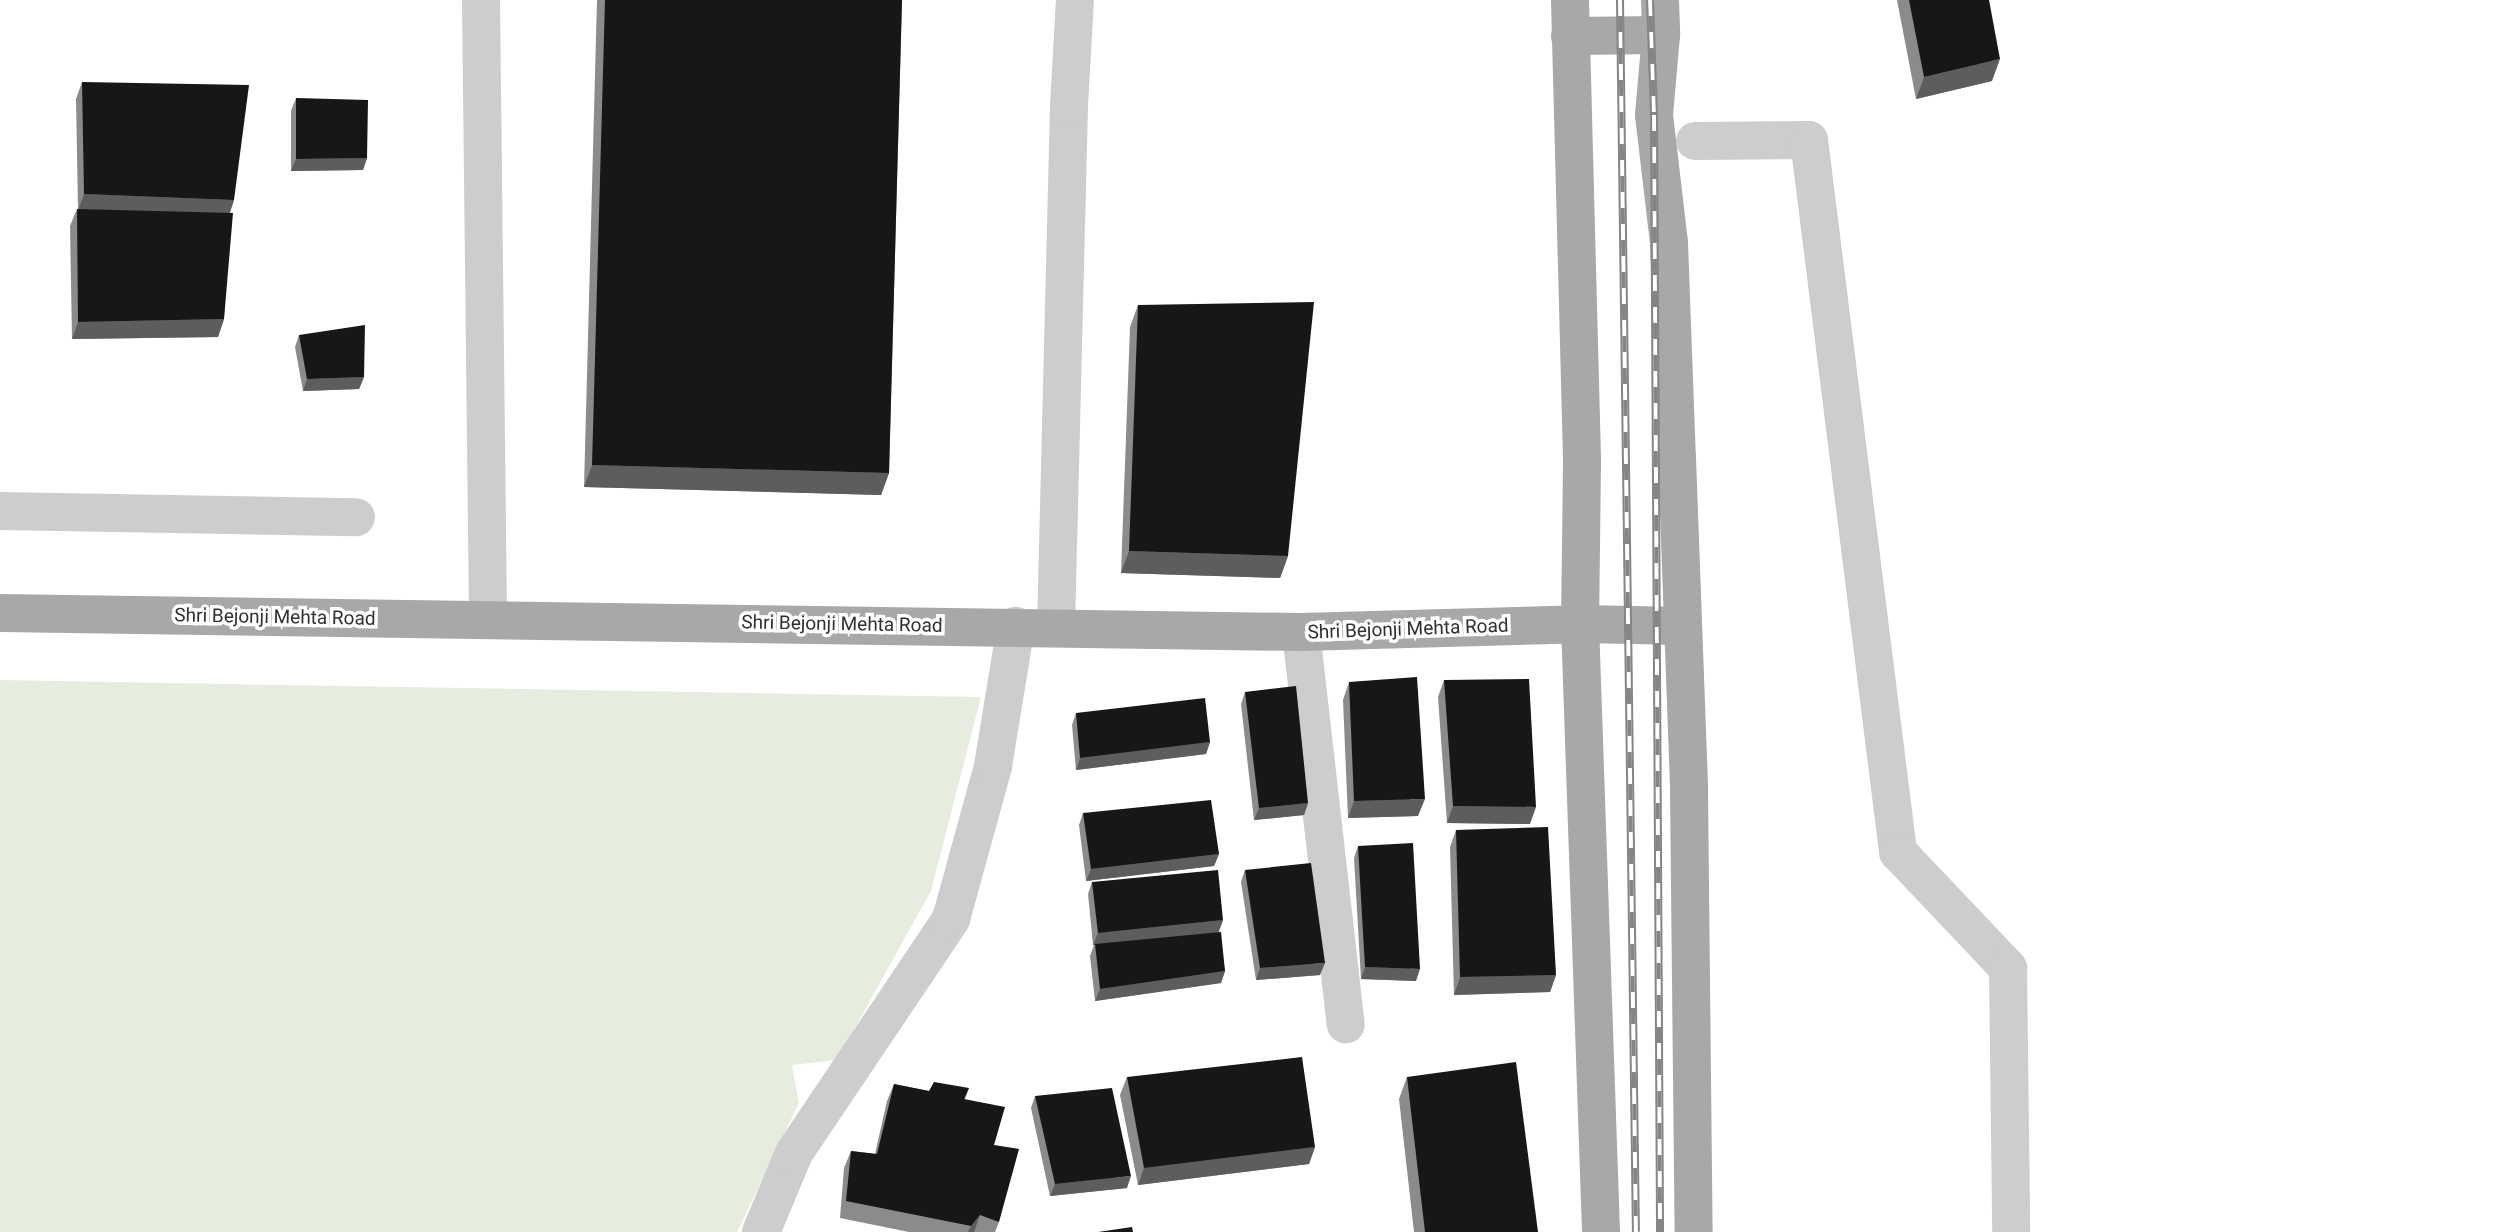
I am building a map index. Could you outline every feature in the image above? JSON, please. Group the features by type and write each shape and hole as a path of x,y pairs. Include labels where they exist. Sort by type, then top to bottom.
{"main road":[{"path":"1601,1232 1580,624 1582,463 1570,18 1660,18 1654,115 1669,243 1689,790 1694,1232"},
{"name":"Shri Bejonji Mehta Road","path":"0,613 1301,632 1580,624 1683,626"}],"street":[{"path":"481,0 488,620"},
{"path":"1056,627 1069,106 1075,0"},
{"path":"1695,141 1809,140 1898,852 2008,968 2011,1232"},
{"path":"0,511 356,517"},
{"path":"761,1232 794,1153 951,919 993,766 1016,626"},
{"path":"1301,632 1346,1024"}],"green space":[{"path":"0,680 981,697 931,891 837,1060 792,1065 799,1103 737,1232 0,1232"}],"building":[{"path":"605,0 902,0 889,473 592,465"},
{"path":"1909,0 1989,0 2000,59 1924,77"},
{"path":"82,82 249,85 234,200 84,194"},
{"path":"296,98 368,100 367,158 296,159"},
{"path":"77,209 233,213 224,319 78,322"},
{"path":"1314,302 1288,556 1129,551 1138,305"},
{"path":"365,325 364,377 307,379 299,335"},
{"path":"1417,677 1425,799 1354,801 1349,682"},
{"path":"1529,679 1536,807 1453,806 1444,680"},
{"path":"1296,686 1308,803 1259,808 1245,692"},
{"path":"1205,698 1210,742 1080,758 1076,713"},
{"path":"1211,800 1219,854 1091,869 1083,813"},
{"path":"1548,827 1556,975 1460,977 1456,830"},
{"path":"1413,843 1420,969 1365,967 1358,846"},
{"path":"1311,863 1325,963 1260,968 1245,870"},
{"path":"1218,870 1223,920 1098,933 1092,882"},
{"path":"1221,932 1225,971 1100,989 1095,944"},
{"path":"1302,1057 1315,1147 1144,1168 1127,1077"},
{"path":"1516,1062 1538,1232 1425,1232 1407,1077"},
{"path":"934,1082 969,1088 964,1099 1005,1107 994,1145 1019,1149 999,1222 980,1215 971,1226 846,1201 851,1151 877,1154 894,1084 929,1091"},
{"path":"1112,1088 1131,1176 1055,1184 1035,1096"},
{"path":"1132,1227 1133,1232 1098,1232"}],"railway":[{"path":"1620,0 1636,1232"},
{"path":"1650,0 1654,115 1660,1232"}]}
